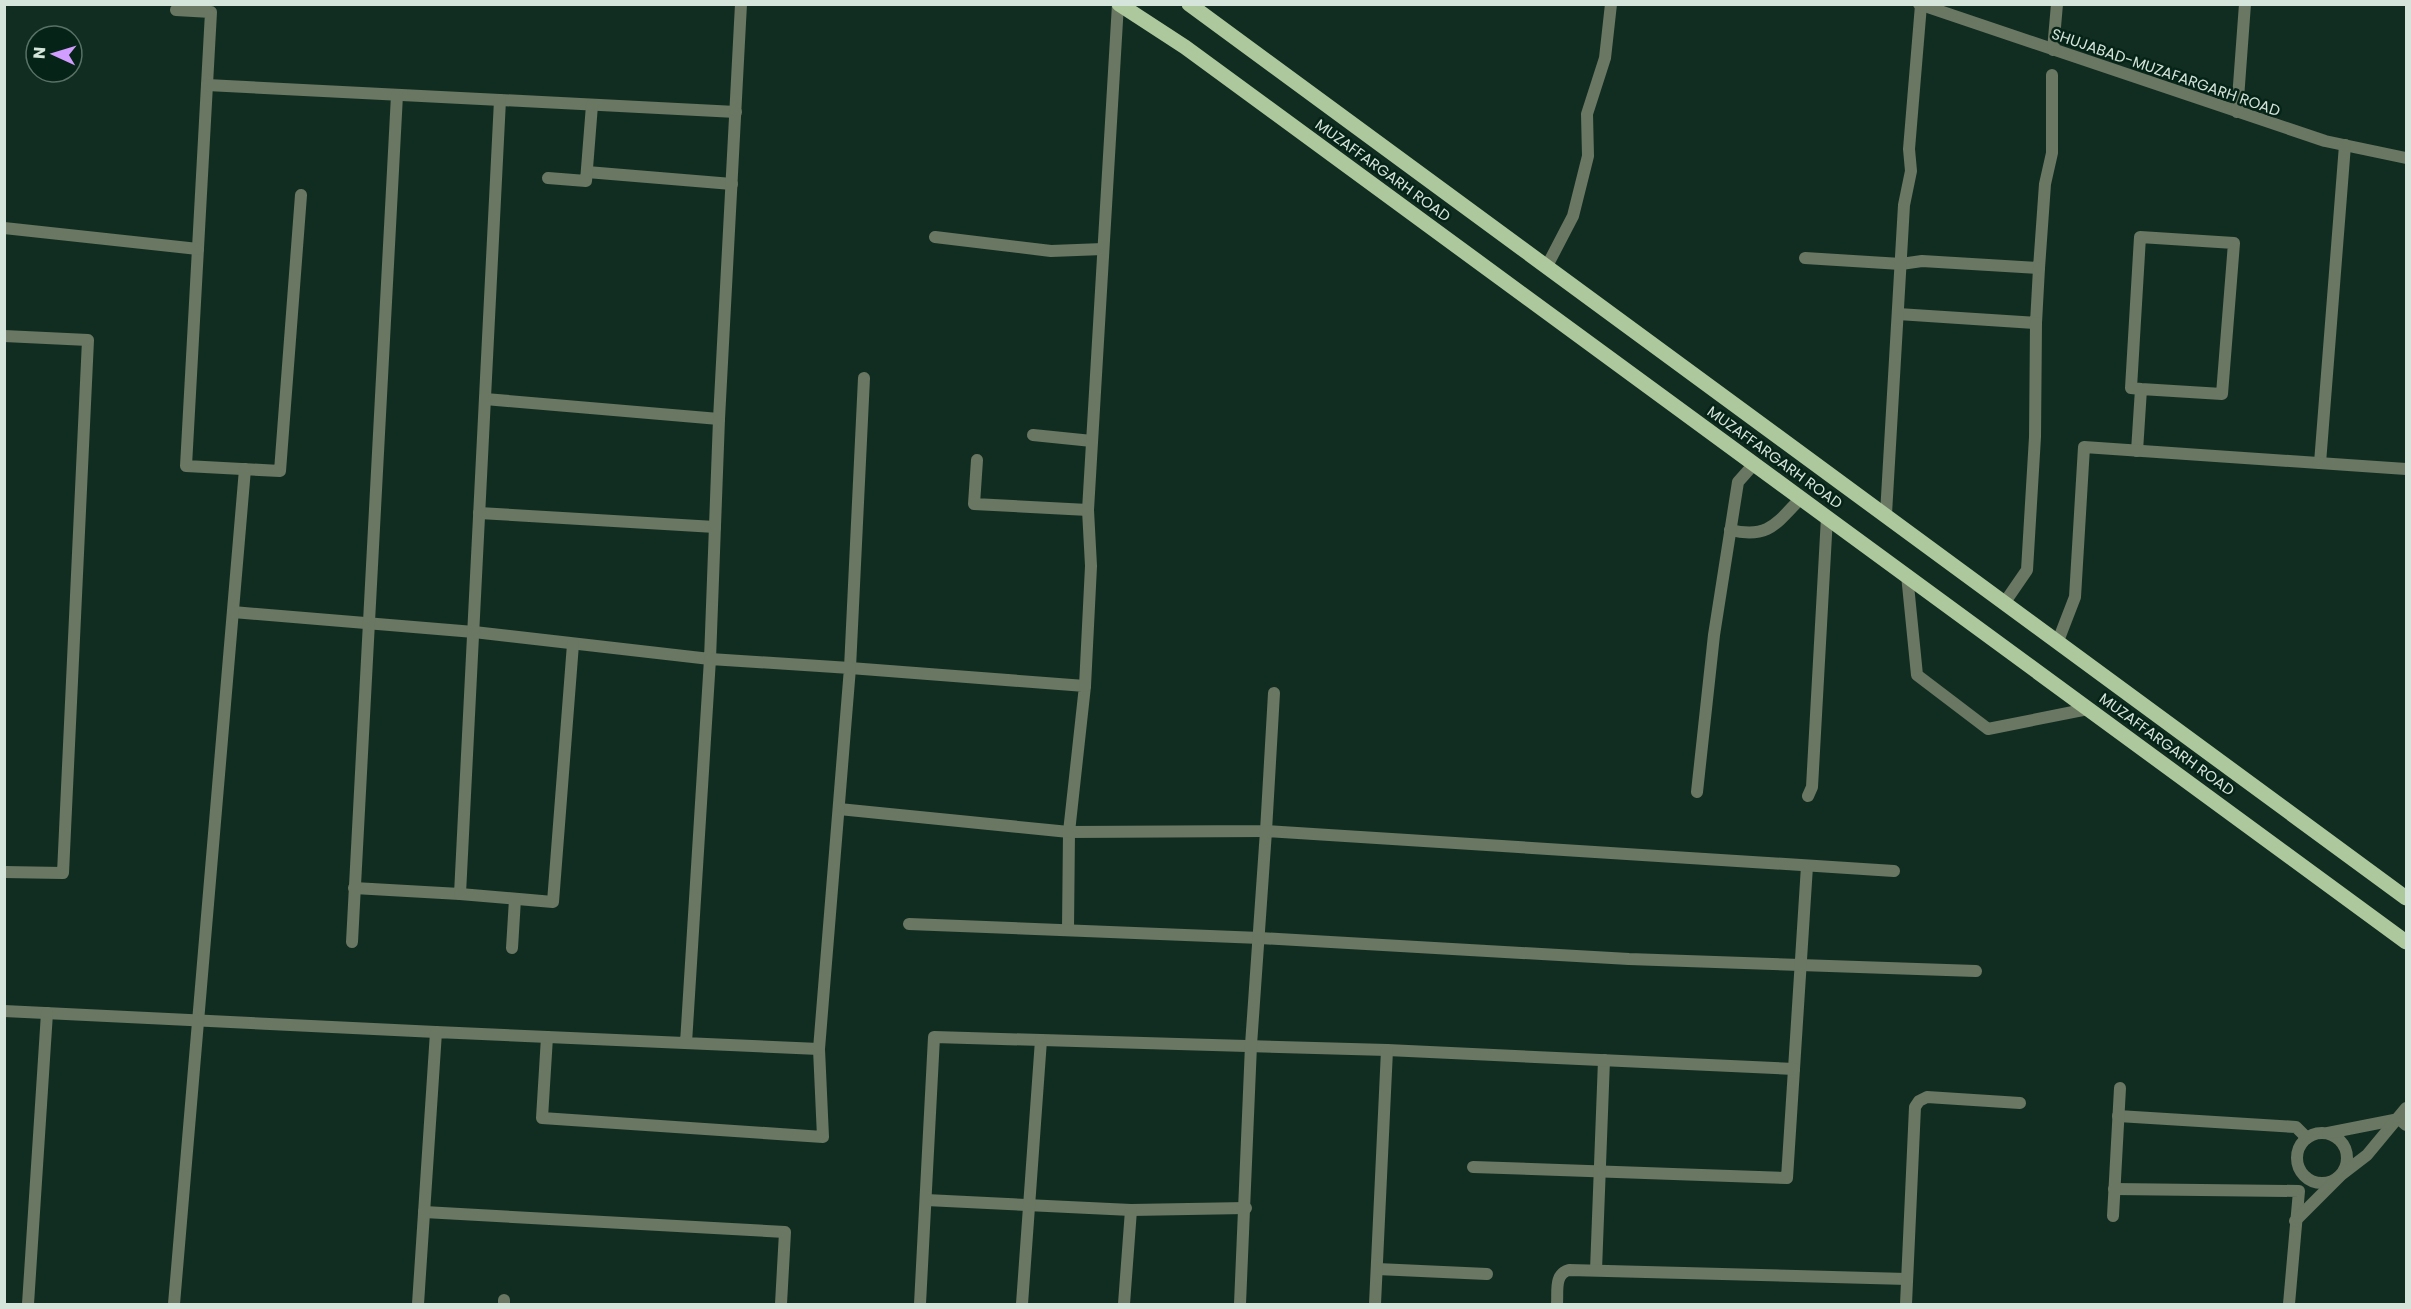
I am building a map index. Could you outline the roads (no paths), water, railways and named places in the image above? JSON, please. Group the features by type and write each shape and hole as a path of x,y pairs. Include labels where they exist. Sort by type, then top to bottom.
{"main road":[{"name":"MUZAFFARGARH ROAD","path":"1119,4 1185,47 2406,942"},
{"name":"MUZAFFARGARH ROAD","path":"1189,4 2406,898"}],"street":[{"path":"687,1043 711,659 719,419 741,4"},
{"path":"1068,928 1069,832 1085,686 1090,566 1088,510 1119,4"},
{"path":"1547,266 1573,216 1588,156 1587,114 1605,58 1611,4"},
{"path":"2053,50 2057,4"},
{"path":"2237,112 2245,4"},
{"path":"1886,514 1904,206 1911,171 1909,148 1920,5"},
{"name":"SHUJABAD-MUZAFARGARH ROAD","path":"1920,5 2237,112 2344,145 2406,158"},
{"path":"176,10 211,12 186,466 280,471 301,195"},
{"path":"2005,602 2027,570 2036,437 2036,323 2039,268 2045,184 2052,153 2052,75"},
{"path":"207,85 736,112"},
{"path":"352,942 397,95"},
{"path":"460,894 500,100"},
{"path":"548,178 586,181 592,105"},
{"path":"2320,463 2344,145"},
{"path":"587,172 732,184"},
{"path":"4,228 198,249"},
{"path":"935,237 1050,251 1103,249"},
{"path":"2140,237 2234,243 2222,394 2141,389 2131,388 2140,237"},
{"path":"1805,258 1901,264 1922,261 2039,268"},
{"path":"1898,314 2036,323"},
{"path":"4,336 88,340 63,873 4,872"},
{"path":"547,1037 542,1118 823,1137 819,1049 850,668 864,378"},
{"path":"2137,451 2141,389"},
{"path":"485,399 719,419"},
{"path":"1033,435 1092,441"},
{"path":"2058,641 2075,597 2084,447 2406,469"},
{"path":"977,460 974,504 1088,510"},
{"path":"1697,792 1714,635 1738,482 1754,464"},
{"path":"174,1305 245,469"},
{"path":"1730,530 1751,535 1776,525 1801,498"},
{"path":"479,513 715,527"},
{"path":"1808,796 1812,787 1827,517"},
{"path":"1907,575 1917,675 1988,729 2088,709"},
{"path":"233,612 474,632 711,659 1085,686"},
{"path":"354,888 553,902 573,644"},
{"path":"1240,1305 1246,1208 1251,1045 1260,938 1274,693"},
{"path":"839,809 1069,832 1266,831 1894,871"},
{"path":"1473,1167 1785,1179 1789,1175 1799,965 1807,866"},
{"path":"512,948 516,899"},
{"path":"909,924 1068,928 1629,959 1976,972"},
{"path":"4,1011 819,1049"},
{"path":"28,1305 47,1014"},
{"path":"418,1305 436,1032"},
{"path":"920,1305 934,1036 1387,1050 1794,1069"},
{"path":"1022,1305 1027,1206 1041,1040"},
{"path":"1375,1305 1387,1050"},
{"path":"1596,1270 1604,1060"},
{"path":"2113,1216 2120,1088"},
{"path":"1906,1305 1915,1107 1919,1101 1927,1097 2020,1103"},
{"path":"2295,1221 2341,1175 2403,1122 2406,1108"},
{"path":"2118,1116 2296,1127 2307,1138"},
{"path":"2289,1305 2300,1170 2297,1154 2307,1138 2320,1133 2403,1122"},
{"path":"2300,1170 2311,1181 2319,1183 2327,1183 2341,1175 2347,1160 2347,1151 2344,1143 2328,1133"},
{"path":"2114,1189 2298,1191"},
{"path":"926,1200 1131,1210 1246,1208"},
{"path":"1124,1305 1131,1210"},
{"path":"424,1212 785,1232 782,1305"},
{"path":"1377,1269 1487,1274"},
{"path":"1557,1305 1558,1276 1562,1272 1596,1270 1907,1279"}]}
